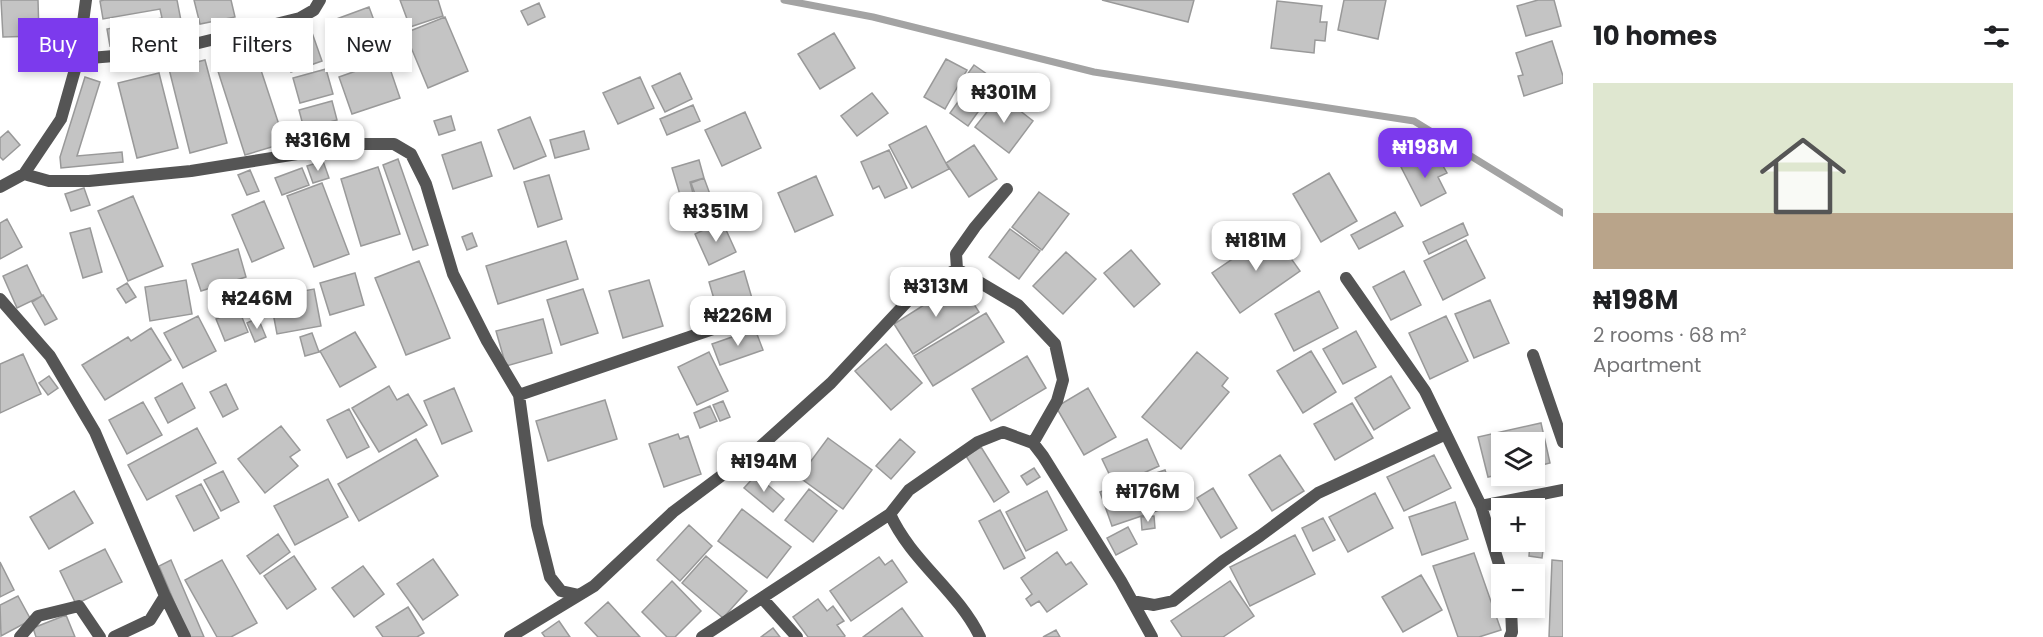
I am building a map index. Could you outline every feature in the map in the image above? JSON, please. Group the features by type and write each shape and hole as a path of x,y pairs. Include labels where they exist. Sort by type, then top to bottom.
{"street":[{"path":"84,18 86,0"},
{"path":"98,57 162,52 300,18 314,10 320,0"},
{"path":"0,187 24,174 61,119 74,72"},
{"path":"24,174 49,181 89,181 191,171 360,144 394,144 411,154 426,184 453,274 487,341 519,395 537,525 550,577 561,591 579,595"},
{"path":"957,269 956,255 975,227 1007,189"},
{"path":"957,269 1018,305 1055,345 1063,380 1057,401 1032,443"},
{"path":"510,637 594,586 673,512 761,446 831,383 918,290 957,269"},
{"path":"1346,278 1425,391 1481,506 1499,564"},
{"path":"0,299 50,356 95,432 165,596 185,637"},
{"path":"519,395 713,328"},
{"path":"1533,355 1563,442"},
{"path":"702,637 890,514 909,490 978,442 1003,432 1032,443 1048,465 1152,637"},
{"path":"1132,601 1154,605 1173,601 1223,561 1318,493 1446,434"},
{"path":"1481,506 1563,490"},
{"path":"890,514 898,531 908,544 971,617 980,637"},
{"path":"114,637 150,620 159,609 165,596"},
{"path":"762,598 797,637"},
{"path":"20,637 38,616 79,606 100,637"},
{"path":"1510,637 1511,618"}],"building":[{"path":"1,0 38,0 38,18 18,18 18,37 3,37"},
{"path":"177,0 180,18 162,18 160,9 103,19 100,1"},
{"path":"194,0 231,0 235,17 211,18 211,22 200,24"},
{"path":"400,0 438,0 443,16 412,26 412,18 407,18"},
{"path":"1102,0 1194,0 1188,22"},
{"path":"1344,0 1386,0 1378,39 1338,30"},
{"path":"1538,0 1554,0 1561,26 1526,36 1517,6"},
{"path":"1277,1 1322,6 1320,22 1327,22 1325,41 1315,40 1314,53 1271,48"},
{"path":"539,3 545,17 528,25 521,11"},
{"path":"369,7 373,18 339,18"},
{"path":"445,17 468,71 428,88 412,50 412,30"},
{"path":"110,28 110,46 107,29"},
{"path":"834,33 855,68 820,89 798,54"},
{"path":"313,36 322,61 313,64"},
{"path":"1552,41 1563,83 1524,96 1518,76 1523,75 1516,53"},
{"path":"946,59 967,70 945,109 924,97"},
{"path":"205,60 227,143 190,153 170,72 199,72 199,62"},
{"path":"974,65 1001,84 986,105 959,86"},
{"path":"325,69 333,94 300,103 293,78"},
{"path":"218,72 262,72 285,143 245,155"},
{"path":"353,72 391,72 400,98 352,114 339,77"},
{"path":"159,73 178,148 137,158 118,83"},
{"path":"680,73 692,99 665,112 652,86"},
{"path":"85,77 100,82 77,156 122,152 123,162 61,168 60,157"},
{"path":"640,77 654,108 618,124 603,93"},
{"path":"872,93 888,113 857,136 841,116"},
{"path":"1000,95 1033,121 1009,153 975,127"},
{"path":"960,99 978,112 968,126 950,113"},
{"path":"332,101 337,120 304,129 299,110"},
{"path":"693,105 700,121 667,135 660,119"},
{"path":"745,112 761,148 722,166 705,130"},
{"path":"451,116 455,130 439,135 434,121"},
{"path":"530,117 546,156 514,169 498,130"},
{"path":"926,126 949,169 912,188 889,145"},
{"path":"8,131 20,145 3,160 0,157 0,138"},
{"path":"584,131 589,149 555,158 550,140"},
{"path":"481,142 492,176 453,189 442,155"},
{"path":"974,145 997,179 969,197 946,163"},
{"path":"889,150 907,188 885,198 879,186 873,189 861,162"},
{"path":"1426,154 1431,163 1439,159 1447,173 1438,177 1446,193 1421,206 1401,167"},
{"path":"398,159 428,245 413,250 383,165"},
{"path":"699,160 704,178 690,182 695,201 683,205 672,168"},
{"path":"323,161 329,178 313,183 307,166"},
{"path":"378,167 400,234 361,246 341,179"},
{"path":"302,168 309,185 282,195 275,178"},
{"path":"250,170 259,191 247,195 238,175"},
{"path":"1329,173 1357,221 1321,242 1293,194"},
{"path":"549,175 562,219 538,227 524,182"},
{"path":"816,176 833,215 795,232 778,193"},
{"path":"704,178 711,197 698,202 691,183"},
{"path":"322,183 349,254 314,267 287,196"},
{"path":"84,188 90,205 71,211 65,194"},
{"path":"1039,192 1069,214 1042,250 1012,227"},
{"path":"133,196 163,266 128,281 98,211"},
{"path":"264,201 284,248 252,262 232,215"},
{"path":"1395,212 1403,226 1359,249 1351,235"},
{"path":"7,219 22,247 0,259 0,223"},
{"path":"722,221 736,252 709,265 695,234"},
{"path":"1463,223 1468,235 1429,254 1423,242"},
{"path":"90,228 102,272 83,278 70,233"},
{"path":"1010,229 1040,251 1019,279 989,257"},
{"path":"1272,232 1300,271 1240,313 1212,273"},
{"path":"472,233 477,246 467,250 462,237"},
{"path":"1466,240 1485,278 1443,300 1424,261"},
{"path":"566,241 578,279 498,304 486,266"},
{"path":"238,249 246,277 201,291 192,264"},
{"path":"1131,250 1160,284 1134,307 1104,273"},
{"path":"1066,252 1096,279 1063,314 1033,286"},
{"path":"419,261 450,338 406,355 375,278"},
{"path":"27,265 42,296 17,308 3,276"},
{"path":"744,271 756,312 721,323 709,282"},
{"path":"1404,271 1421,305 1391,320 1373,287"},
{"path":"355,273 364,305 330,315 320,283"},
{"path":"186,280 192,314 150,321 145,287"},
{"path":"649,280 663,326 623,338 609,291"},
{"path":"960,282 979,312 913,354 894,324"},
{"path":"127,283 136,297 126,303 117,289"},
{"path":"314,289 321,326 277,334 270,297"},
{"path":"583,289 598,333 561,345 547,300"},
{"path":"1319,291 1338,328 1294,351 1275,314"},
{"path":"43,295 57,319 45,325 32,302"},
{"path":"1490,300 1509,343 1474,358 1455,314"},
{"path":"239,310 248,332 225,341 216,319"},
{"path":"986,313 1004,342 933,386 914,356"},
{"path":"198,316 216,351 183,368 164,333"},
{"path":"1446,316 1468,361 1430,379 1409,333"},
{"path":"258,318 266,337 255,342 247,323"},
{"path":"543,319 552,353 506,366 496,331"},
{"path":"151,328 171,360 105,400 82,365 128,337 131,341"},
{"path":"755,329 763,350 720,365 712,344"},
{"path":"1356,331 1376,367 1343,384 1323,349"},
{"path":"355,332 376,367 340,387 320,351"},
{"path":"312,333 319,352 305,356 300,337"},
{"path":"886,344 922,383 891,410 855,371"},
{"path":"1311,351 1336,392 1303,413 1277,371"},
{"path":"709,352 728,391 697,405 678,367"},
{"path":"1197,352 1228,378 1222,386 1229,392 1181,449 1142,417"},
{"path":"23,354 41,394 0,413 0,364"},
{"path":"1027,356 1046,388 991,421 972,389"},
{"path":"49,376 58,388 48,395 39,383"},
{"path":"1391,376 1410,408 1374,430 1355,398"},
{"path":"182,383 195,408 168,423 155,398"},
{"path":"226,384 238,409 223,417 210,392"},
{"path":"389,386 397,400 408,394 427,425 379,452 352,408"},
{"path":"454,388 472,431 442,444 424,401"},
{"path":"1088,388 1116,437 1084,455 1056,407"},
{"path":"605,400 617,439 548,461 536,421"},
{"path":"723,401 730,417 720,421 713,405"},
{"path":"143,402 162,435 127,454 109,420"},
{"path":"1352,403 1373,438 1335,460 1314,424"},
{"path":"710,406 717,421 700,428 694,413"},
{"path":"349,409 369,447 347,458 327,420"},
{"path":"1541,423 1543,432 1500,432"},
{"path":"281,426 300,450 290,457 298,466 265,493 238,459"},
{"path":"197,428 216,463 147,500 128,465"},
{"path":"678,434 680,439 688,436 701,474 664,487 649,444"},
{"path":"1491,434 1491,476 1488,477 1478,437"},
{"path":"828,438 872,470 843,509 799,477"},
{"path":"416,439 438,476 359,521 338,484"},
{"path":"900,439 915,452 891,479 876,466"},
{"path":"1147,439 1159,466 1115,486 1102,459"},
{"path":"1545,441 1550,463 1545,464"},
{"path":"981,447 1009,492 994,502 966,456"},
{"path":"1280,455 1304,491 1272,511 1249,475"},
{"path":"1434,455 1451,488 1404,511 1387,477"},
{"path":"1034,468 1040,477 1027,485 1021,476"},
{"path":"1165,470 1177,504 1112,526 1100,492"},
{"path":"223,471 239,502 221,511 204,480"},
{"path":"756,475 784,499 773,512 744,488"},
{"path":"328,479 348,517 295,545 274,506"},
{"path":"201,484 219,518 194,531 176,496"},
{"path":"1213,488 1237,528 1221,538 1197,498"},
{"path":"809,489 837,511 813,542 785,520"},
{"path":"74,491 93,523 49,549 30,517"},
{"path":"1047,491 1067,530 1026,551 1006,512"},
{"path":"1375,493 1393,528 1348,552 1329,517"},
{"path":"1455,502 1468,539 1422,555 1409,517"},
{"path":"742,509 791,547 767,578 718,541"},
{"path":"1000,510 1025,558 1004,569 979,521"},
{"path":"1154,516 1155,528 1142,530 1141,517"},
{"path":"1323,518 1335,540 1313,551 1302,528"},
{"path":"689,525 712,546 680,581 657,560"},
{"path":"1128,527 1137,544 1116,555 1107,538"},
{"path":"278,534 290,552 260,574 247,556"},
{"path":"1295,535 1315,574 1250,606 1230,567"},
{"path":"105,549 122,582 76,604 60,571"},
{"path":"1057,552 1066,565 1071,562 1087,584 1047,612 1039,601 1031,606 1026,599 1032,594 1021,578"},
{"path":"1529,552 1543,552 1542,558 1529,556"},
{"path":"1474,553 1491,601 1491,618 1497,618 1501,630 1479,637 1458,637 1433,566"},
{"path":"294,556 316,589 287,609 264,576"},
{"path":"706,556 747,591 723,618 682,583"},
{"path":"879,557 885,565 892,560 907,582 851,621 830,591"},
{"path":"433,559 458,595 423,620 397,584"},
{"path":"171,560 204,637 189,637 159,566"},
{"path":"222,560 257,623 231,637 217,637 185,580"},
{"path":"1552,560 1563,561 1563,637 1549,637"},
{"path":"0,562 14,590 0,597"},
{"path":"363,566 384,594 354,617 332,588"},
{"path":"1421,575 1442,610 1403,632 1382,597"},
{"path":"672,581 701,611 675,637 667,637 642,612"},
{"path":"1230,581 1254,616 1223,637 1182,637 1171,621"},
{"path":"18,596 31,620 1,636 0,605"},
{"path":"818,599 827,611 833,606 844,621 837,625 844,637 808,637 793,617"},
{"path":"608,602 640,637 598,637 585,623"},
{"path":"408,607 424,633 417,637 383,637 376,627"},
{"path":"902,608 923,637 863,637"},
{"path":"66,615 75,637 36,637 33,628"},
{"path":"559,621 570,637 545,637 542,633"},
{"path":"773,628 780,637 761,637"},
{"path":"1056,630 1060,637 1043,637"}],"waterway":[{"path":"784,0 873,17 1094,72 1414,121 1563,213"}]}
